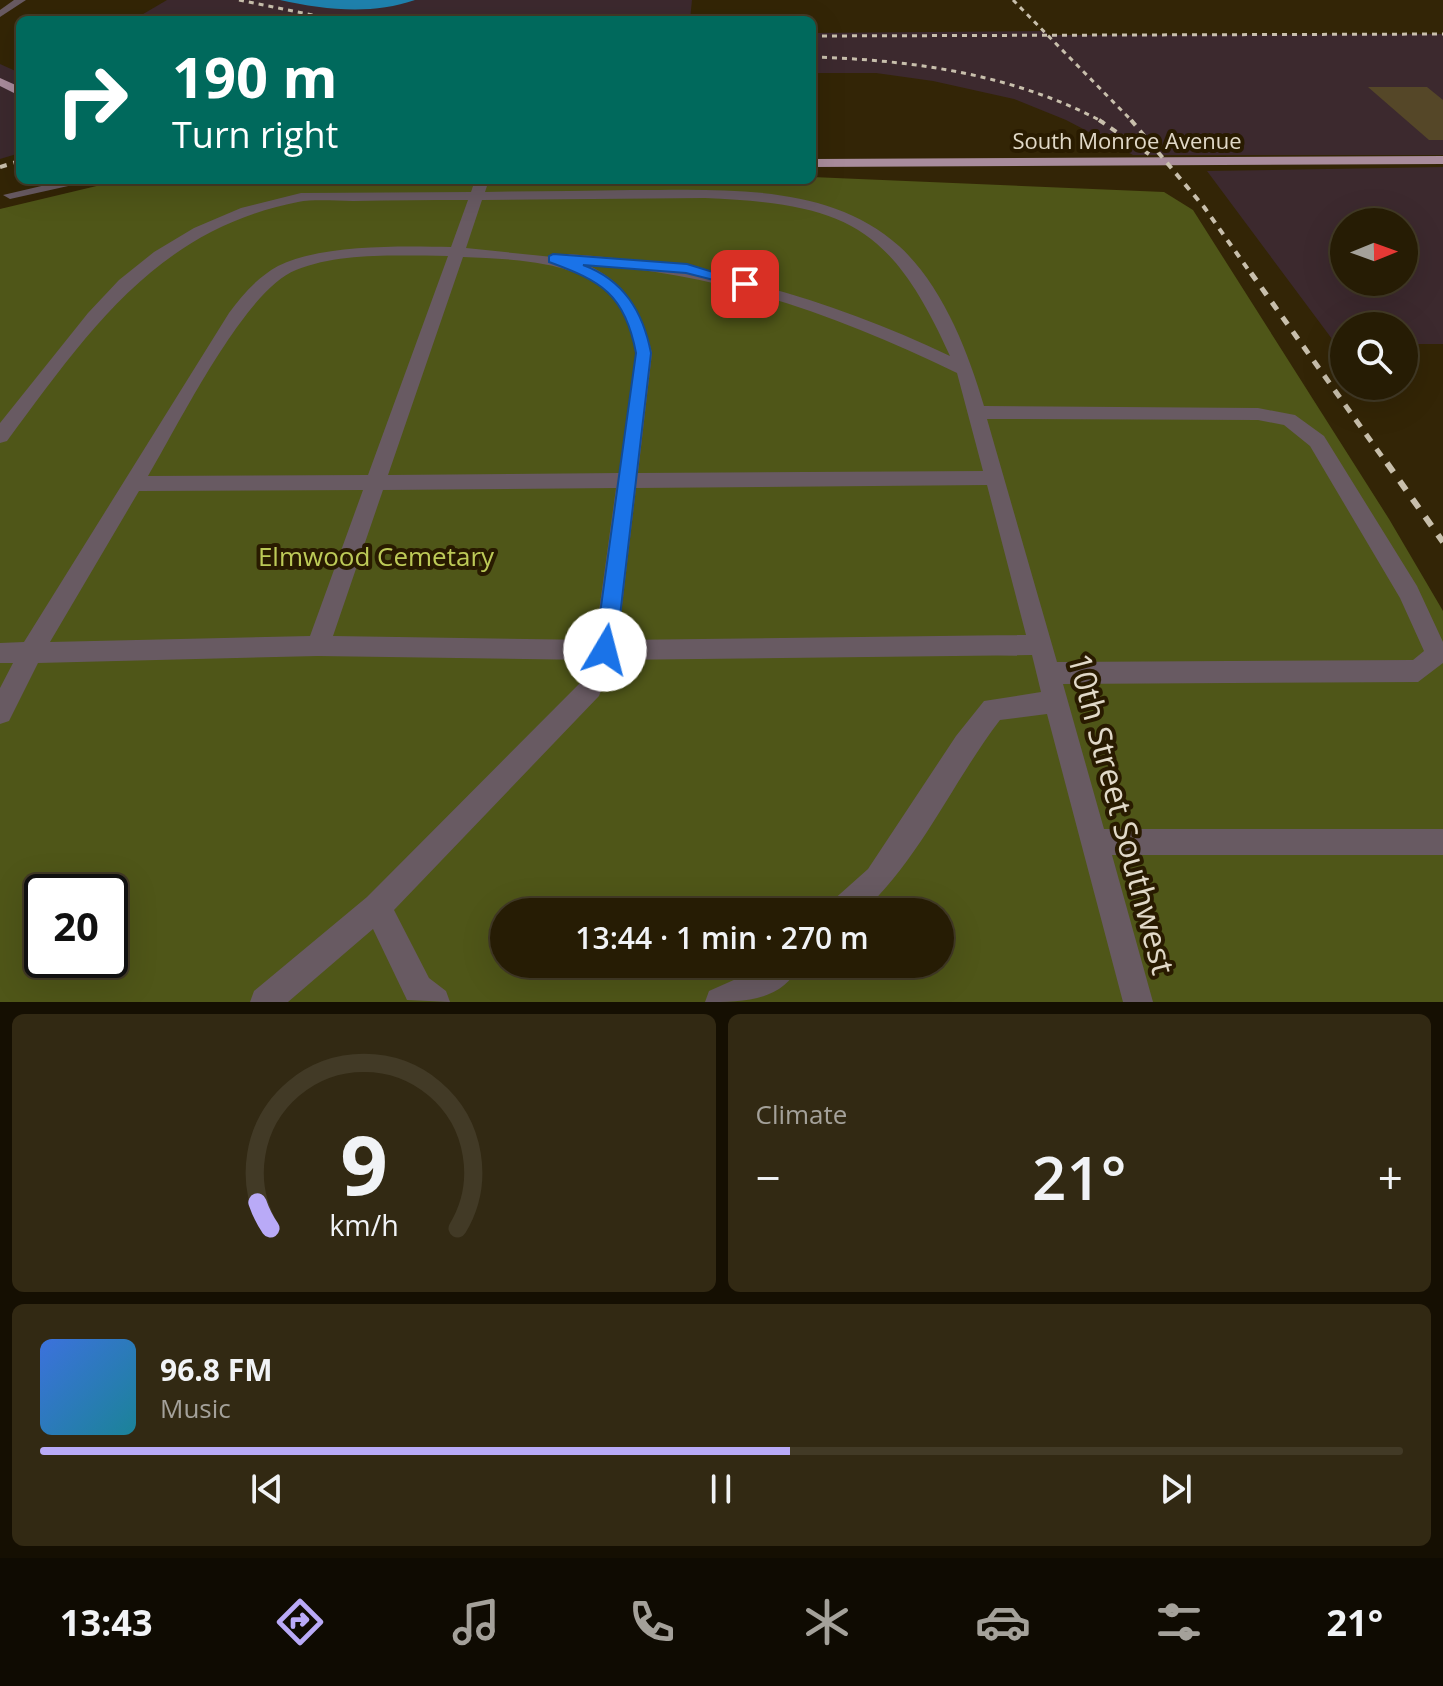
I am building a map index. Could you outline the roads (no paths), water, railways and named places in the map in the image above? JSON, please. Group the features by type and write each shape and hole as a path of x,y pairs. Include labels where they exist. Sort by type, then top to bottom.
{"main road":[{"name":"South Monroe Avenue","path":"816,163 1443,160"}],"street":[{"path":"0,14 21,0"},
{"path":"5,196 40,184"},
{"path":"5,196 65,184"},
{"path":"318,646 379,480 479,188"},
{"name":"10th Street Southwest","path":"0,436 125,280 178,242 252,207 301,197 479,188 749,195 836,214 894,249 919,280 965,370 1138,1002"},
{"path":"0,713 31,652 237,313 262,282 293,266 328,259 459,252 687,269 834,309 965,370"},
{"path":"265,1002 377,907 591,688 605,650 630,479 644,353 638,325 626,302 598,275 553,259"},
{"path":"977,412 1258,414 1289,420 1317,441 1409,593 1440,659 1418,671 1047,673"},
{"path":"134,484 995,478"},
{"path":"0,653 318,646 605,650 1040,645"},
{"path":"857,898 878,879 965,745 993,709 1056,702"},
{"path":"1094,842 1443,842"},
{"path":"377,907 418,989 435,1002"},
{"path":"720,1002 769,978"}],"water":[{"path":"280,0 415,0 382,8 348,9"}],"railway":[{"path":"239,0 317,16"},
{"path":"1013,0 1048,35"},
{"path":"1048,35 1443,34"},
{"path":"816,36 1048,35"},
{"path":"1048,35 1133,122"},
{"path":"816,57 925,66 998,81 1034,92 1100,120"},
{"path":"1100,120 1149,154"},
{"path":"1131,120 1204,207 1252,275"},
{"path":"0,167 16,162"},
{"path":"1251,273 1388,465"},
{"path":"1387,463 1443,542"}],"park label":[{"name":"Elmwood Cemetary","path":"376,557"}]}
